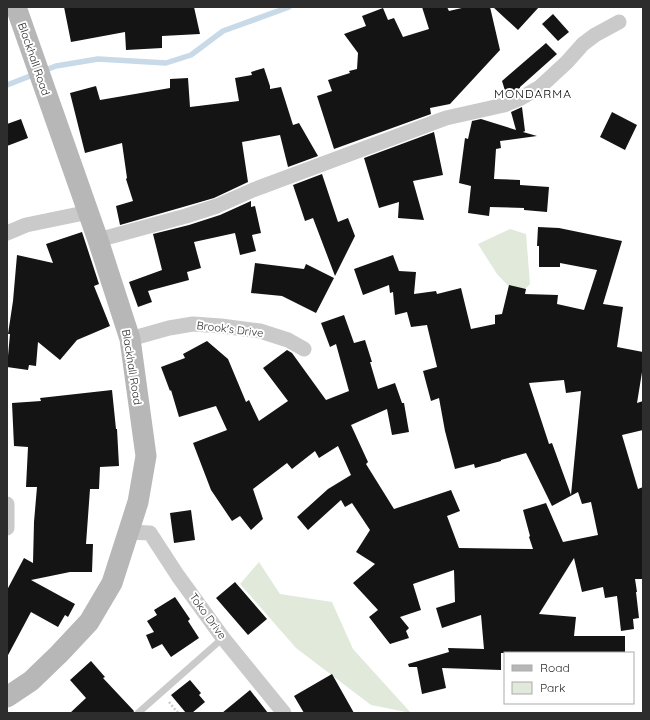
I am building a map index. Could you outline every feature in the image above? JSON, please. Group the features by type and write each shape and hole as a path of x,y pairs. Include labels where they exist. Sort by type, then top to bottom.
{"main road":[{"name":"Blackhall Road","path":"7,697 31,681 59,654 88,622 112,583 138,502 146,456 130,339 89,212 16,7"}],"street":[{"path":"98,240 218,206 253,190 446,118 504,105 521,98 540,87 567,62 583,44 595,35 620,22"},
{"path":"7,233 26,226 89,212"},
{"name":"Brook's Drive","path":"130,339 168,328 193,324 260,331 288,340 304,349"},
{"path":"7,504 7,528"},
{"name":"Toko Drive","path":"128,532 150,533 178,576 223,638 284,713"}],"lane":[{"path":"138,713 223,638"}],"green space":[{"path":"510,229 526,234 530,284 518,296 497,274 478,244"},
{"path":"259,562 280,594 332,602 353,649 411,713 371,705 296,648 240,584"}],"building":[{"path":"64,7 194,7 200,34 162,36 162,48 126,50 125,32 71,42"},
{"path":"422,7 447,7 449,11 466,7 490,7 500,50 450,104 430,108 431,114 334,149 317,96 332,91 328,80 350,73 349,71 357,69 358,53 344,34 366,26 362,16 383,8 388,20 394,18 403,37 429,29"},
{"path":"493,7 539,7 518,30"},
{"path":"553,14 569,32 558,41 542,24"},
{"path":"546,43 557,54 520,88 506,94 502,81"},
{"path":"264,68 270,89 281,87 293,125 299,123 318,156 288,167 280,135 242,142 248,182 214,198 120,225 116,206 133,201 126,179 122,143 85,153 70,93 96,86 100,100 170,88 170,79 188,78 190,107 239,101 235,78 252,75 251,72"},
{"path":"522,107 525,131 523,132 537,136 500,141 501,148 496,149 494,179 520,180 520,185 549,187 547,212 524,210 524,208 490,207 489,216 468,213 471,186 459,183 465,138 468,139 472,121 481,119 516,130 511,112"},
{"path":"612,112 637,125 625,150 600,137"},
{"path":"21,119 28,138 7,146 7,124"},
{"path":"434,132 443,175 413,181 424,220 398,218 399,202 379,208 364,158"},
{"path":"322,174 338,222 348,218 355,236 335,276 313,218 305,221 293,185"},
{"path":"251,201 251,207 255,206 261,233 252,235 256,251 240,255 235,233 194,242 201,268 187,272 189,280 148,291 152,302 138,307 129,282 162,270 153,234 220,215"},
{"path":"538,227 559,228 622,241 603,304 623,307 617,347 643,352 643,366 637,403 643,401 643,430 622,435 638,489 643,487 643,579 635,579 639,618 633,619 634,629 621,631 617,596 605,598 603,587 582,592 574,558 539,614 576,617 574,636 625,636 625,652 504,652 501,653 501,670 442,668 446,688 422,694 417,667 409,667 408,664 449,652 448,648 484,649 481,615 442,628 436,608 455,602 454,570 413,584 421,610 400,617 409,628 406,631 409,638 390,644 369,617 378,610 353,583 375,564 356,552 370,530 352,503 345,507 341,500 308,530 297,517 328,489 351,475 338,446 319,458 315,451 292,469 287,463 253,489 263,519 251,530 240,516 232,521 211,490 193,443 227,430 216,406 179,417 171,390 170,391 161,367 185,358 183,354 207,341 228,359 246,402 249,400 259,421 288,401 263,368 287,350 292,353 326,400 349,391 336,344 330,347 321,323 344,315 354,343 365,340 378,389 395,383 402,403 404,403 409,432 392,435 387,409 351,425 368,462 366,464 394,509 451,490 460,511 447,516 459,548 533,549 523,510 546,503 563,542 598,535 591,502 582,504 578,492 552,506 526,453 475,468 474,464 455,469 445,431 439,398 431,401 423,371 437,367 427,325 411,327 407,312 395,315 393,292 390,293 389,285 363,295 354,269 393,255 399,271 416,272 414,294 436,291 437,294 461,288 471,329 495,324 495,315 502,314 509,285 526,289 525,294 558,295 557,304 584,310 597,270 560,263 560,267 539,267 539,246 537,246","holes":["564,380 566,393 581,391 571,495 552,443 549,444 529,383"]},
{"path":"82,232 99,284 94,286 110,326 77,340 60,360 38,342 36,366 29,365 28,370 7,367 10,334 8,334 13,301 17,255 53,263 46,244"},
{"path":"255,263 304,269 306,264 334,278 316,313 282,296 251,293"},
{"path":"112,390 117,429 119,466 100,467 99,489 90,489 86,544 93,544 92,572 70,572 31,580 75,604 68,617 65,615 58,627 31,612 7,657 7,590 24,558 33,563 37,487 26,487 28,447 14,446 12,403 41,401 40,398"},
{"path":"191,510 195,540 174,543 170,513"},
{"path":"235,582 267,619 248,635 216,598"},
{"path":"175,597 190,619 188,621 199,638 171,657 162,644 152,649 146,635 154,632 147,621 157,615 154,610"},
{"path":"91,661 105,677 103,678 134,711 133,713 70,713 86,698 70,680"},
{"path":"332,674 354,713 304,713 294,696"},
{"path":"190,680 201,693 199,695 205,702 192,713 186,713 171,695"},
{"path":"250,690 268,713 222,713"}],"waterway":[{"path":"7,85 56,66 98,59 166,63 191,55 223,31 289,7"}],"district":[{"name":"MONDARMA","path":"533,93"}]}
